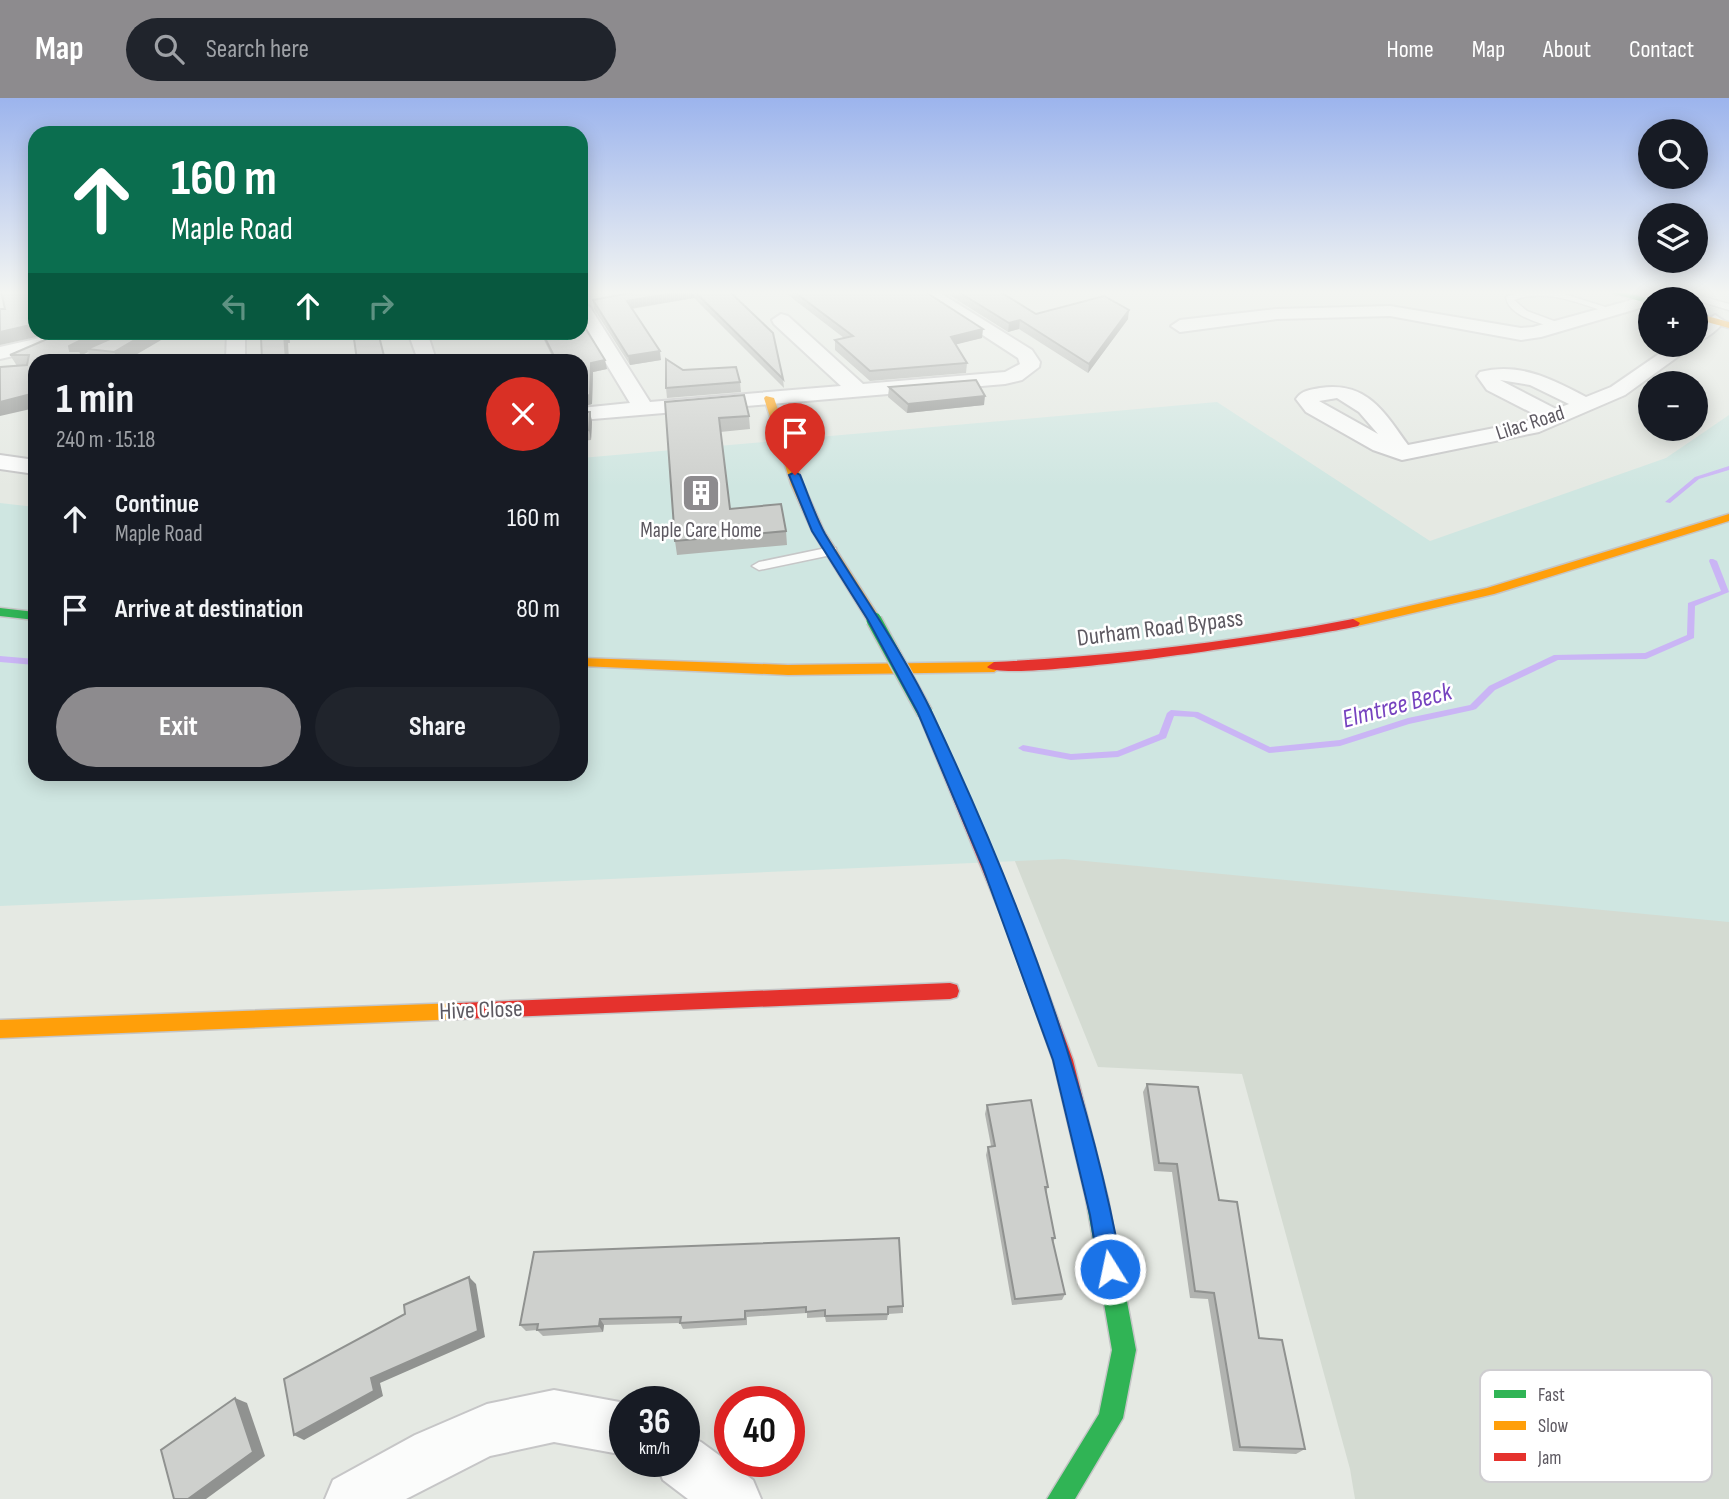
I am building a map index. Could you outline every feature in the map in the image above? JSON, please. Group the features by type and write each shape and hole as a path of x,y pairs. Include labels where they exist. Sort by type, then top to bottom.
{"street":[{"path":"614,356 644,409"},
{"path":"821,356 858,390"},
{"path":"588,413 1005,378 1024,372 1030,362 1025,356"},
{"name":"Lilac Road","path":"1402,453 1531,426 1618,391 1667,357"},
{"path":"1555,416 1494,386 1487,376 1504,371 1526,376 1586,404"},
{"path":"769,398 797,484 818,531 874,620 925,713 1014,925 1063,1060 1101,1215 1124,1350 1111,1418 1060,1499"},
{"path":"0,462 28,466"},
{"name":"Durham Road Bypass","path":"588,662 762,671 947,669 1099,659 1234,643 1335,627 1433,606 1558,572 1729,517"},
{"path":"0,612 28,615"},
{"name":"Hive Close","path":"4,1036 950,991"},
{"path":"352,1499 434,1454 487,1430 554,1416 609,1426"},
{"path":"700,1474 734,1499"}],"lane":[{"path":"759,566 831,551"}],"shaded area":[{"path":"1217,402 1430,541 1666,458 1691,441 1708,441 1708,429 1729,415 1729,922 1064,859 0,906 0,503 28,506 28,781 588,781 588,457"},
{"path":"1729,756 1729,1499 1355,1499 1350,1469 1242,1074 1098,1067 1006,839"}],"building":[{"path":"588,356 603,356 605,360 591,363 590,395"},
{"path":"760,356 778,356 783,379"},
{"path":"853,356 963,356 967,363 870,371"},
{"path":"1077,356 1095,356 1089,364"},
{"path":"666,359 683,370 736,367 740,382 666,388"},
{"path":"28,360 28,395 0,402 0,367 27,365"},
{"path":"976,380 985,396 908,404 889,387"},
{"path":"744,395 749,416 719,418 730,509 781,504 786,531 675,541 665,402"},
{"path":"1147,1084 1198,1087 1219,1200 1237,1202 1259,1338 1282,1340 1305,1449 1240,1447 1214,1293 1195,1291 1177,1164 1159,1163"},
{"path":"1031,1100 1048,1187 1045,1187 1055,1238 1052,1238 1065,1294 1015,1299 988,1147 995,1146 987,1105"},
{"path":"899,1238 903,1306 888,1307 888,1314 825,1316 825,1310 806,1312 806,1307 745,1311 745,1319 680,1323 681,1317 600,1319 599,1326 537,1330 538,1324 520,1325 534,1252"},
{"path":"469,1277 478,1331 371,1378 374,1391 294,1435 284,1379 405,1314 404,1305"},
{"path":"235,1398 253,1452 188,1499 174,1499 161,1450"}],"waterway":[{"name":"Elmtree Beck","path":"1668,502 1697,478 1729,468"},
{"name":"Elmtree Beck","path":"1023,748 1071,757 1118,754 1163,736 1171,713 1195,714 1269,750 1340,743 1408,721 1473,707 1492,688 1557,657 1646,656 1691,636 1691,605 1725,592 1713,561"},
{"name":"Elmtree Beck","path":"0,659 28,661"}],"traffic: fast":[{"path":"0,612 28,615"},
{"path":"874,620 925,713"},
{"path":"1060,1499 1111,1418 1124,1350 1097,1199"}],"traffic: slow":[{"path":"769,398 797,484 818,531 874,620"},
{"path":"1353,623 1490,591 1729,517"},
{"path":"588,662 788,670 994,667"},
{"path":"0,1029 459,1011"}],"traffic: jam":[{"path":"994,667 1174,652 1264,640 1353,623"},
{"path":"925,713 1014,925 1063,1060 1097,1199"},
{"path":"459,1011 950,991"}],"place":[{"name":"Maple Care Home","path":"701,493"}],"route":[{"path":"795,475 818,531 874,620 925,713 1014,925 1063,1060 1101,1215 1110,1269"}]}
